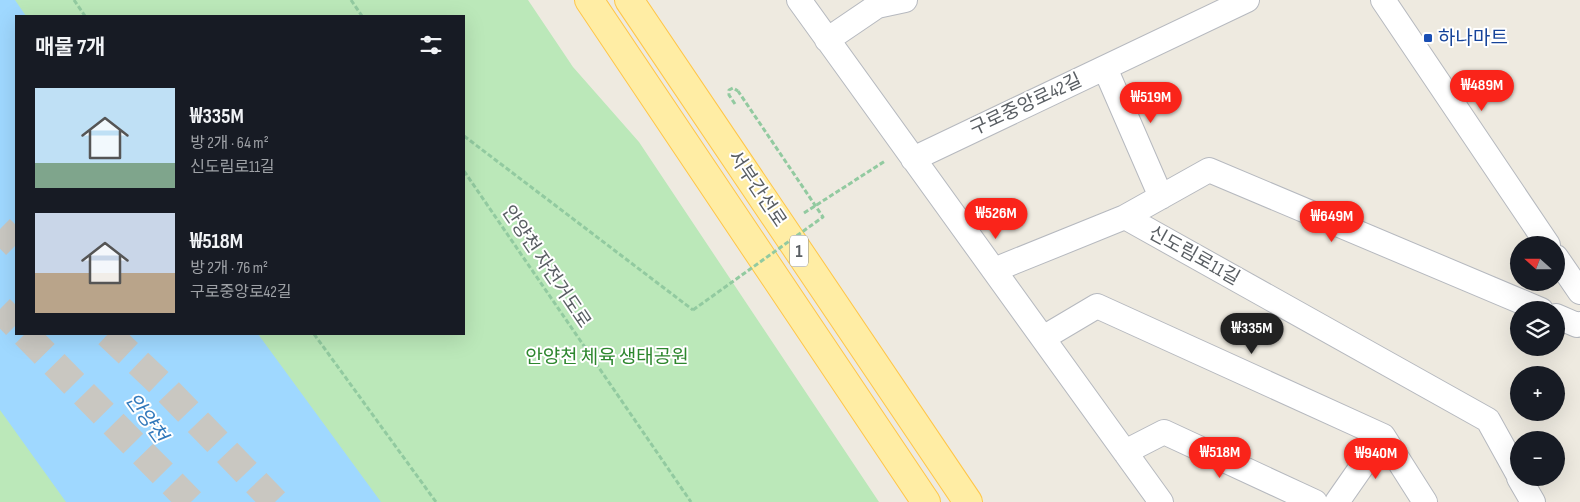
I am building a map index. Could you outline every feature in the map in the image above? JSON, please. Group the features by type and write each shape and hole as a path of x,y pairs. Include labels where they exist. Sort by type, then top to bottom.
{"main road":[{"name":"서부간선로","path":"588,0 926,502"},
{"name":"서부간선로","path":"629,0 968,502"}],"street":[{"path":"798,0 1161,502"},
{"path":"827,40 877,6 905,0"},
{"name":"구로중앙로42길","path":"909,153 1105,68 1247,0"},
{"path":"1382,0 1542,236"},
{"path":"1105,68 1161,196"},
{"path":"994,270 1125,217 1209,170 1520,301"},
{"name":"신도림로11길","path":"1125,217 1488,420 1510,460"},
{"path":"1565,270 1580,292"},
{"path":"1043,338 1097,306 1383,436 1424,502"},
{"path":"1565,320 1577,325 1580,324"},
{"path":"1125,452 1164,432 1315,502"},
{"path":"1337,502 1383,436"},
{"name":"신도림로11길","path":"1524,486 1533,502"}],"path":[{"path":"74,0 85,15"},
{"path":"352,0 361,15"},
{"path":"465,137 693,310 824,217 738,91 733,88 729,90 729,96 740,112"},
{"path":"803,213 830,195 909,153"},
{"name":"안양천 자전거도로","path":"465,172 691,502"},
{"path":"315,335 436,502"}],"green space":[{"name":"안양천 체육 생태공원","path":"0,0 528,0 573,67 639,142 879,502 0,502"}],"water":[{"name":"안양천","path":"0,0 15,0 25,15 15,15 15,335 259,335 381,502 66,502 0,410"}],"tunnel":[{"path":"0,229 15,244"},
{"path":"0,309 15,324"},
{"path":"26,335 191,502"},
{"path":"109,335 165,388 275,502"}],"place":[{"name":"하나마트","path":"1428,38"}]}
